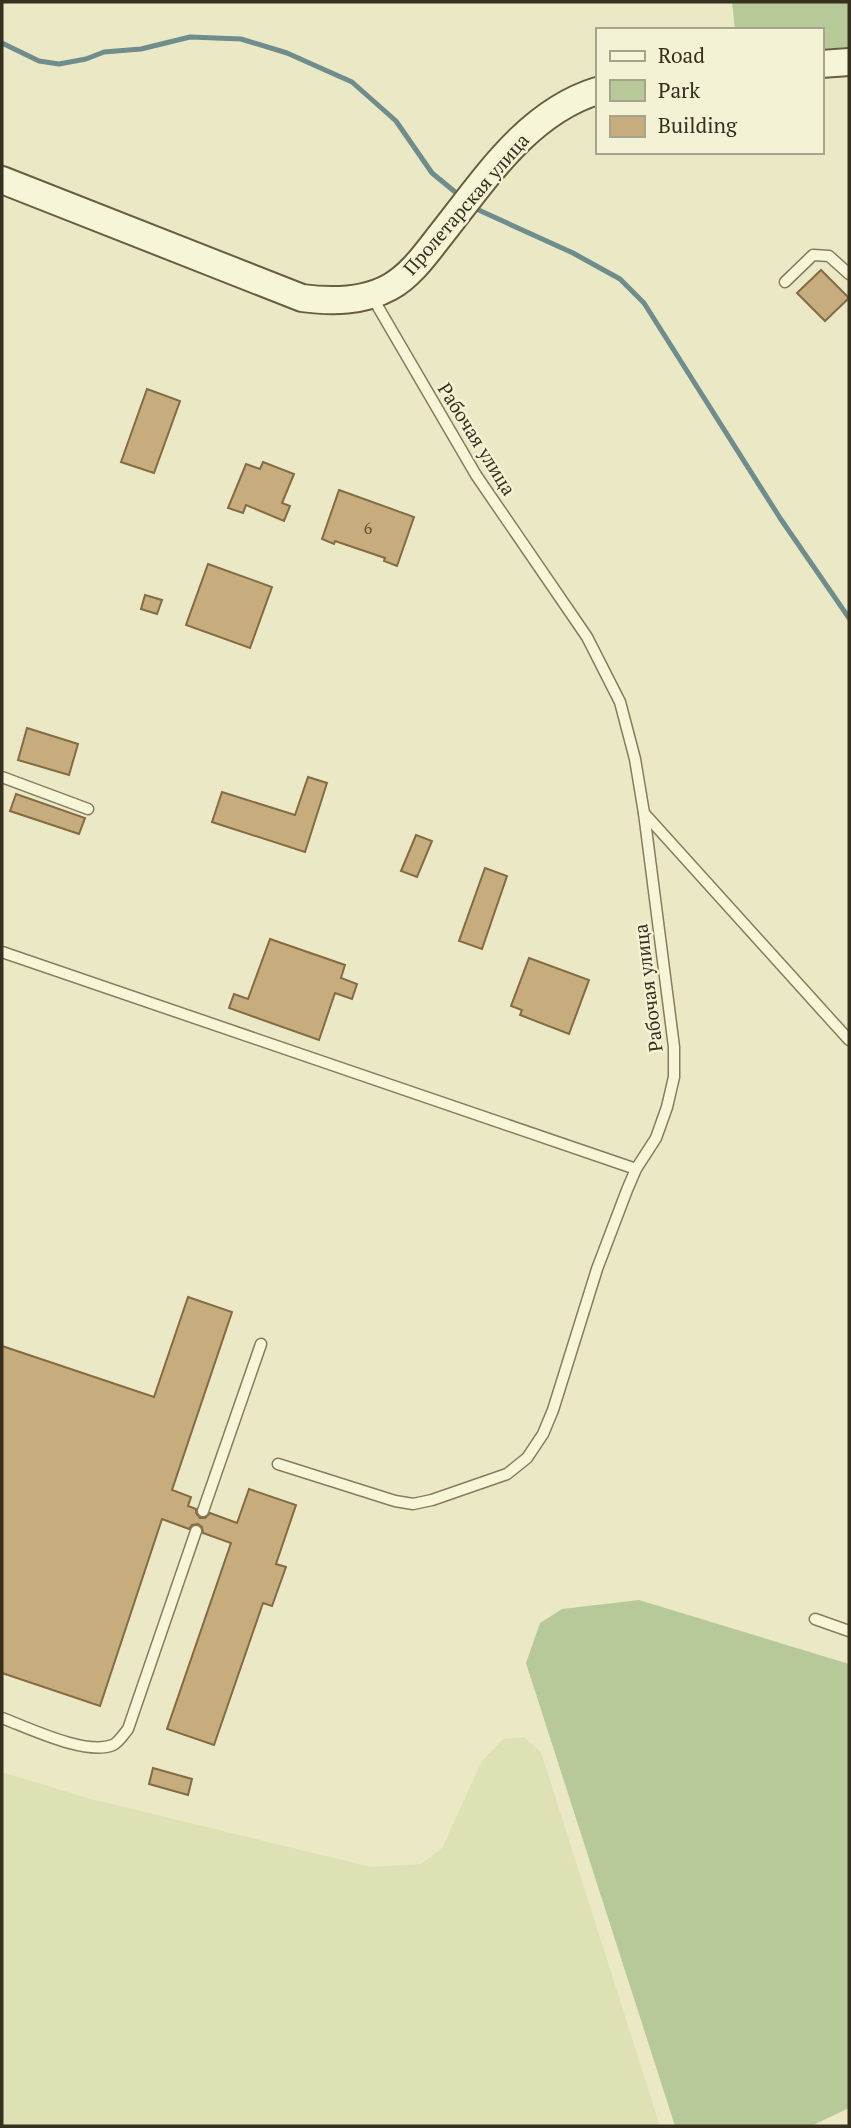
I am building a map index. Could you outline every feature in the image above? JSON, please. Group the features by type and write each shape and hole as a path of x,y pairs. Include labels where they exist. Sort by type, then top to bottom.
{"street":[{"path":"823,64 849,62"},
{"name":"Пролетарская улица","path":"371,295 392,286 415,267 520,139 560,107 596,91"},
{"path":"2,180 302,298 346,300 371,295"}],"lane":[{"path":"785,282 813,255 829,256 849,274"},
{"name":"Рабочая улица","path":"278,1464 395,1501 413,1504 507,1474 527,1458 543,1434 553,1410 597,1269 636,1169 656,1138 674,1077 674,1047 644,813 635,759 621,702 587,637 476,475 371,295"},
{"path":"2,777 88,809"},
{"path":"644,813 849,1040"},
{"path":"2,952 636,1169"},
{"path":"203,1511 261,1344"},
{"path":"2,1718 74,1744 97,1749 116,1744 128,1729 196,1531"},
{"path":"815,1619 849,1631"}],"green space":[{"path":"732,2 849,2 849,47 823,49 823,28 735,28"},
{"path":"639,1600 849,1664 849,2108 811,2126 675,2126 526,1663 540,1623 562,1609"},
{"path":"524,1737 541,1752 660,2126 2,2126 2,1772 87,1798 371,1867 421,1864 442,1848 482,1761 503,1739"}],"building":[{"path":"821,270 849,298 825,321 797,293"},
{"path":"147,389 180,401 154,473 121,462"},
{"path":"263,462 294,474 282,503 290,506 284,521 246,505 243,513 228,508 246,464 260,469"},
{"path":"339,490 414,517 397,566 384,561 385,558 322,539"},
{"path":"208,564 272,587 250,648 186,625"},
{"path":"145,595 162,600 157,614 141,609"},
{"path":"27,728 78,744 69,775 18,760"},
{"path":"308,777 327,783 305,852 212,822 222,792 295,815"},
{"path":"16,794 85,818 79,834 10,811"},
{"path":"416,835 432,841 417,877 401,871"},
{"path":"485,868 507,876 482,949 459,941"},
{"path":"270,939 345,965 341,978 357,984 352,999 335,993 319,1040 229,1008 234,994 248,999"},
{"path":"529,958 589,980 569,1034 520,1015 522,1010 511,1006"},
{"path":"188,1297 232,1312 172,1490 191,1497 188,1506 196,1509 200,1518 205,1518 210,1513 237,1523 249,1489 296,1505 276,1564 286,1567 272,1606 263,1603 214,1745 167,1729 231,1543 203,1533 198,1524 189,1529 162,1519 100,1706 2,1673 2,1346 154,1397"},
{"path":"153,1768 192,1779 188,1795 149,1784"}],"waterway":[{"path":"2,43 39,61 59,64 86,59 104,52 141,49 190,37 241,39 287,53 352,82 396,121 432,173 460,196"},
{"path":"472,207 573,253 620,279 644,303 780,518 849,618"}]}
